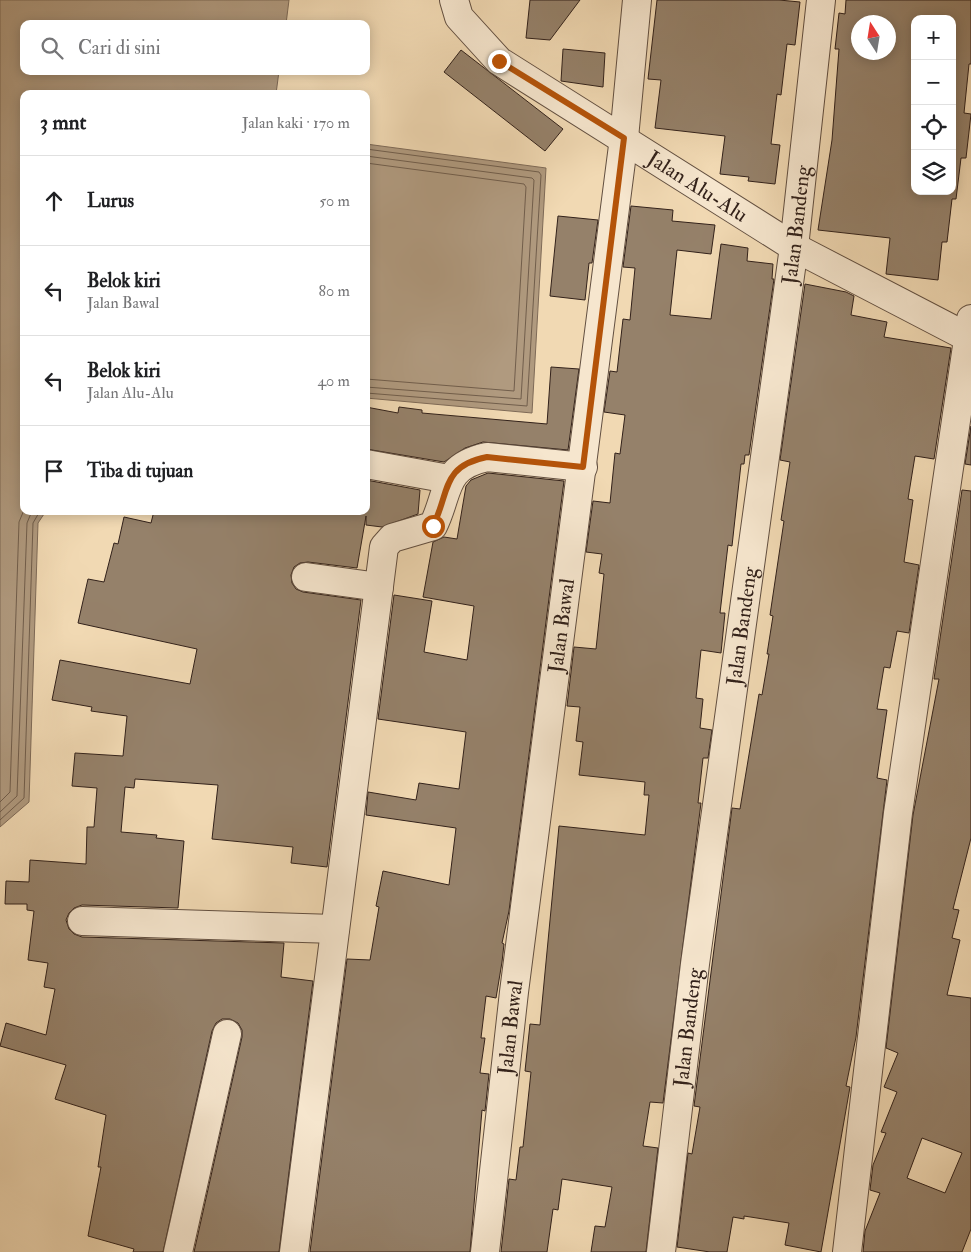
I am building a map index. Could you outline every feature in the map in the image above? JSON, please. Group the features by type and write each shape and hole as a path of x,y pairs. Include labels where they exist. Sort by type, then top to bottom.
{"street":[{"name":"Jalan Alu-Alu","path":"454,0 459,17 499,61 624,138 794,247 970,332"},
{"name":"Jalan Bawal","path":"485,1252 514,992 624,138 637,0"},
{"name":"Jalan Bandeng","path":"661,1252 695,964 794,247 821,0"},
{"path":"846,1252 898,813 970,332"},
{"path":"294,1252 384,547 387,542 433,526 449,479 464,464 487,457 583,467"},
{"path":"370,465 449,479"},
{"path":"306,577 379,587"},
{"path":"82,921 335,929"},
{"path":"178,1252 227,1034"}],"water":[{"path":"0,0 289,0 286,20 20,20 20,75 278,75 277,90 20,90 20,515 43,515 38,523 29,802 0,827"},
{"path":"370,145 546,168 532,413 370,398"}],"building":[{"path":"530,0 580,0 550,40 526,38"},
{"path":"657,0 779,0 800,2 795,45 787,44 781,95 777,94 771,144 780,145 775,184 748,181 749,177 720,174 725,136 655,128 661,80 648,79"},
{"path":"846,0 971,0 971,64 969,64 964,113 971,114 966,158 961,158 956,199 952,199 947,242 942,242 938,280 886,274 890,238 818,230 832,140 839,49 835,49 839,13 845,14"},
{"path":"563,49 605,53 603,87 561,81"},
{"path":"461,50 563,129 545,151 444,72"},
{"path":"631,206 673,210 672,221 715,225 711,254 677,250 670,315 711,319 721,244 748,248 747,261 773,264 772,279 774,279 749,455 745,455 744,464 741,464 732,546 728,545 720,613 725,613 721,653 701,650 696,698 703,699 700,728 712,730 708,758 703,758 698,803 701,803 663,1103 650,1102 643,1146 658,1148 646,1252 591,1252 595,1226 605,1227 612,1187 562,1179 558,1210 553,1209 547,1252 501,1252 509,1179 516,1180 520,1147 523,1147 531,1072 525,1071 530,1024 540,1025 559,826 645,835 649,795 644,795 645,782 579,775 583,742 576,741 580,707 567,706 574,647 596,649 604,574 599,573 602,554 586,552 593,501 610,503 615,453 620,454 625,415 604,412 610,371 617,372 623,319 630,320 635,268 623,267"},
{"path":"558,216 598,220 592,263 589,263 585,300 550,296"},
{"path":"805,284 846,292 854,296 851,315 887,322 884,337 951,348 934,459 915,456 908,499 913,500 904,562 919,565 909,633 897,631 890,668 884,667 877,709 887,710 877,778 887,780 856,1037 846,1086 850,1087 821,1252 785,1245 789,1223 744,1216 744,1219 733,1217 727,1252 710,1252 677,1247 688,1153 692,1154 700,1107 694,1106 732,808 740,809 759,694 762,695 769,654 767,654 773,616 770,615 784,521 781,520 790,462 780,460"},
{"path":"551,367 579,369 568,450 483,442 465,448 444,462 370,450 370,408 398,413 399,407 422,410 422,413 547,424"},
{"path":"971,426 971,465 965,464"},
{"path":"488,473 564,481 509,911 502,943 504,944 502,962 496,998 486,996 481,1038 485,1038 480,1073 489,1074 485,1111 482,1110 470,1252 310,1252 347,959 370,960 379,907 376,906 383,871 449,885 456,828 366,815 368,792 416,800 419,783 459,789 466,732 378,719 394,595 432,601 424,652 467,660 474,606 423,597 433,542 444,537 457,539 466,486 471,480"},
{"path":"370,481 420,490 418,514 382,527 366,525 366,516 357,568 308,562 300,563 294,567 291,575 292,583 296,589 303,592 361,600 327,867 291,863 293,847 212,839 218,785 135,779 134,788 125,787 121,832 157,835 156,838 184,841 178,908 82,905 74,908 66,920 69,929 74,934 82,937 284,943 281,977 313,981 279,1252 194,1252 242,1037 242,1030 238,1023 230,1019 222,1019 216,1023 212,1031 163,1252 133,1252 134,1249 88,1236 101,1167 98,1167 106,1115 55,1099 66,1065 0,1046 6,1023 46,1035 55,989 44,987 48,963 28,960 34,911 27,910 27,904 5,904 6,881 29,882 30,860 86,864 87,827 94,827 97,788 72,786 75,753 123,756 127,716 91,711 92,707 52,700 60,660 190,684 197,649 78,623 88,579 104,582 114,543 118,544 124,517 151,523 153,515 370,515"},
{"path":"962,490 971,491 971,838 953,909 959,910 952,938 960,940 947,995 971,998 971,1229 962,1252 863,1252 865,1231 880,1193 870,1190 873,1165 886,1133 881,1132 897,1092 884,1087 898,1053 886,1048 913,815 939,679 934,679","holes":["922,1138 962,1153 945,1193 907,1178"]}],"route":[{"path":"433,526 449,479 456,470 475,459 487,457 583,467 624,138 499,61"}]}
